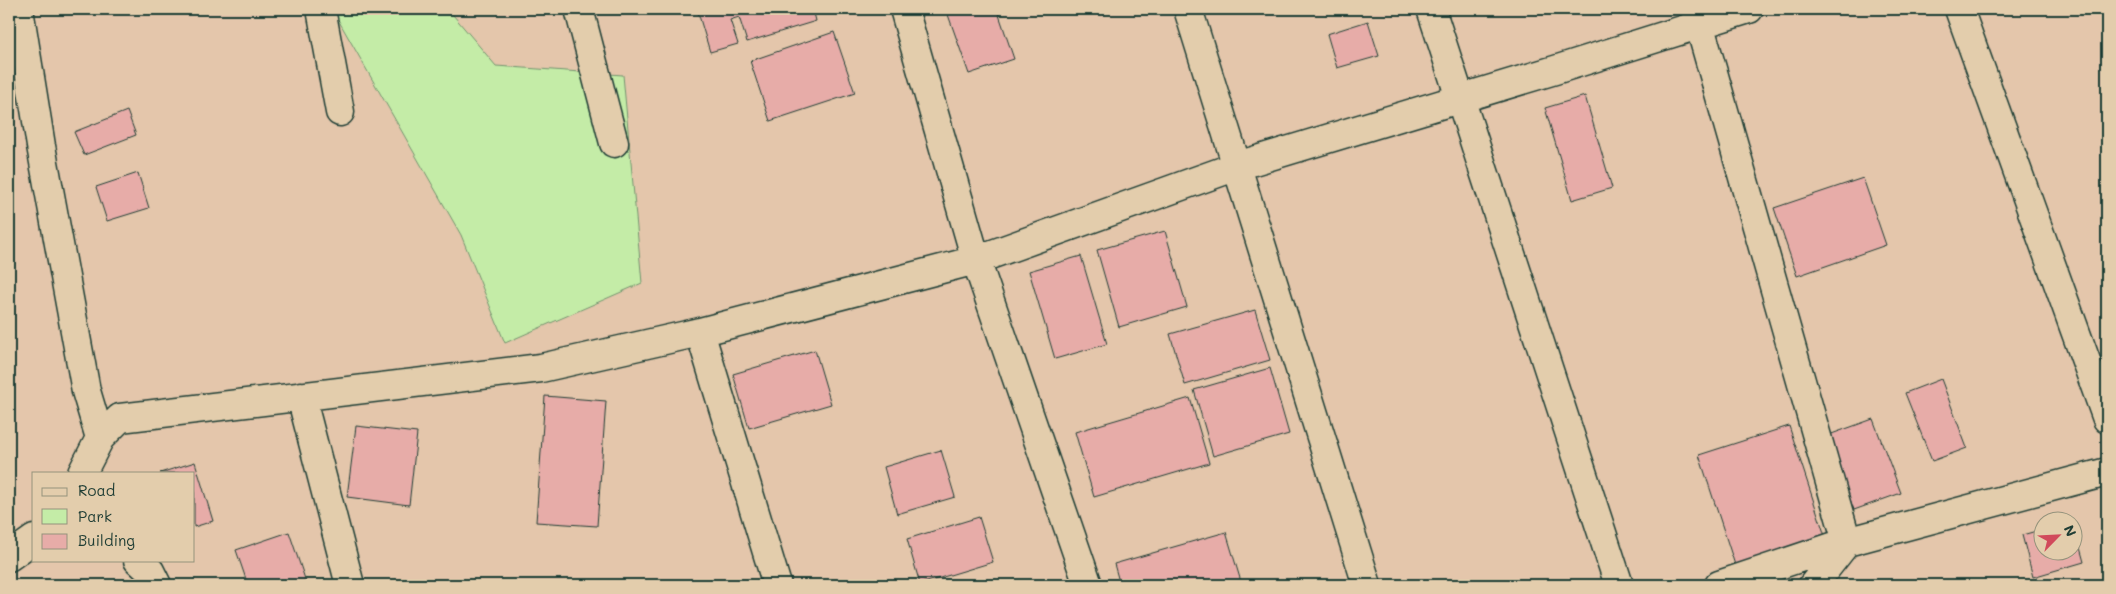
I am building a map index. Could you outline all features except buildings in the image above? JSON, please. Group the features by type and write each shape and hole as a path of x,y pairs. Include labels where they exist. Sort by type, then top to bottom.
{"street":[{"path":"19,9 41,146 86,391 100,438"},
{"path":"321,9 340,112"},
{"path":"579,9 614,143"},
{"path":"904,9 976,260 1088,585"},
{"path":"1188,9 1367,585"},
{"path":"1431,9 1619,585"},
{"path":"83,472 100,438 120,418 541,368 700,332 976,260 1237,166 1461,98 1697,17 1749,9"},
{"path":"1959,9 2107,419"},
{"path":"1697,17 1847,542"},
{"path":"700,332 777,585"},
{"path":"300,396 350,585"},
{"path":"1719,585 1847,542 2107,472"},
{"path":"9,557 32,540"},
{"path":"1813,585 1847,542"},
{"path":"140,562 150,571 157,585"}],"green space":[{"path":"332,9 448,9 496,66 623,75 642,283 505,343 461,235"}]}
